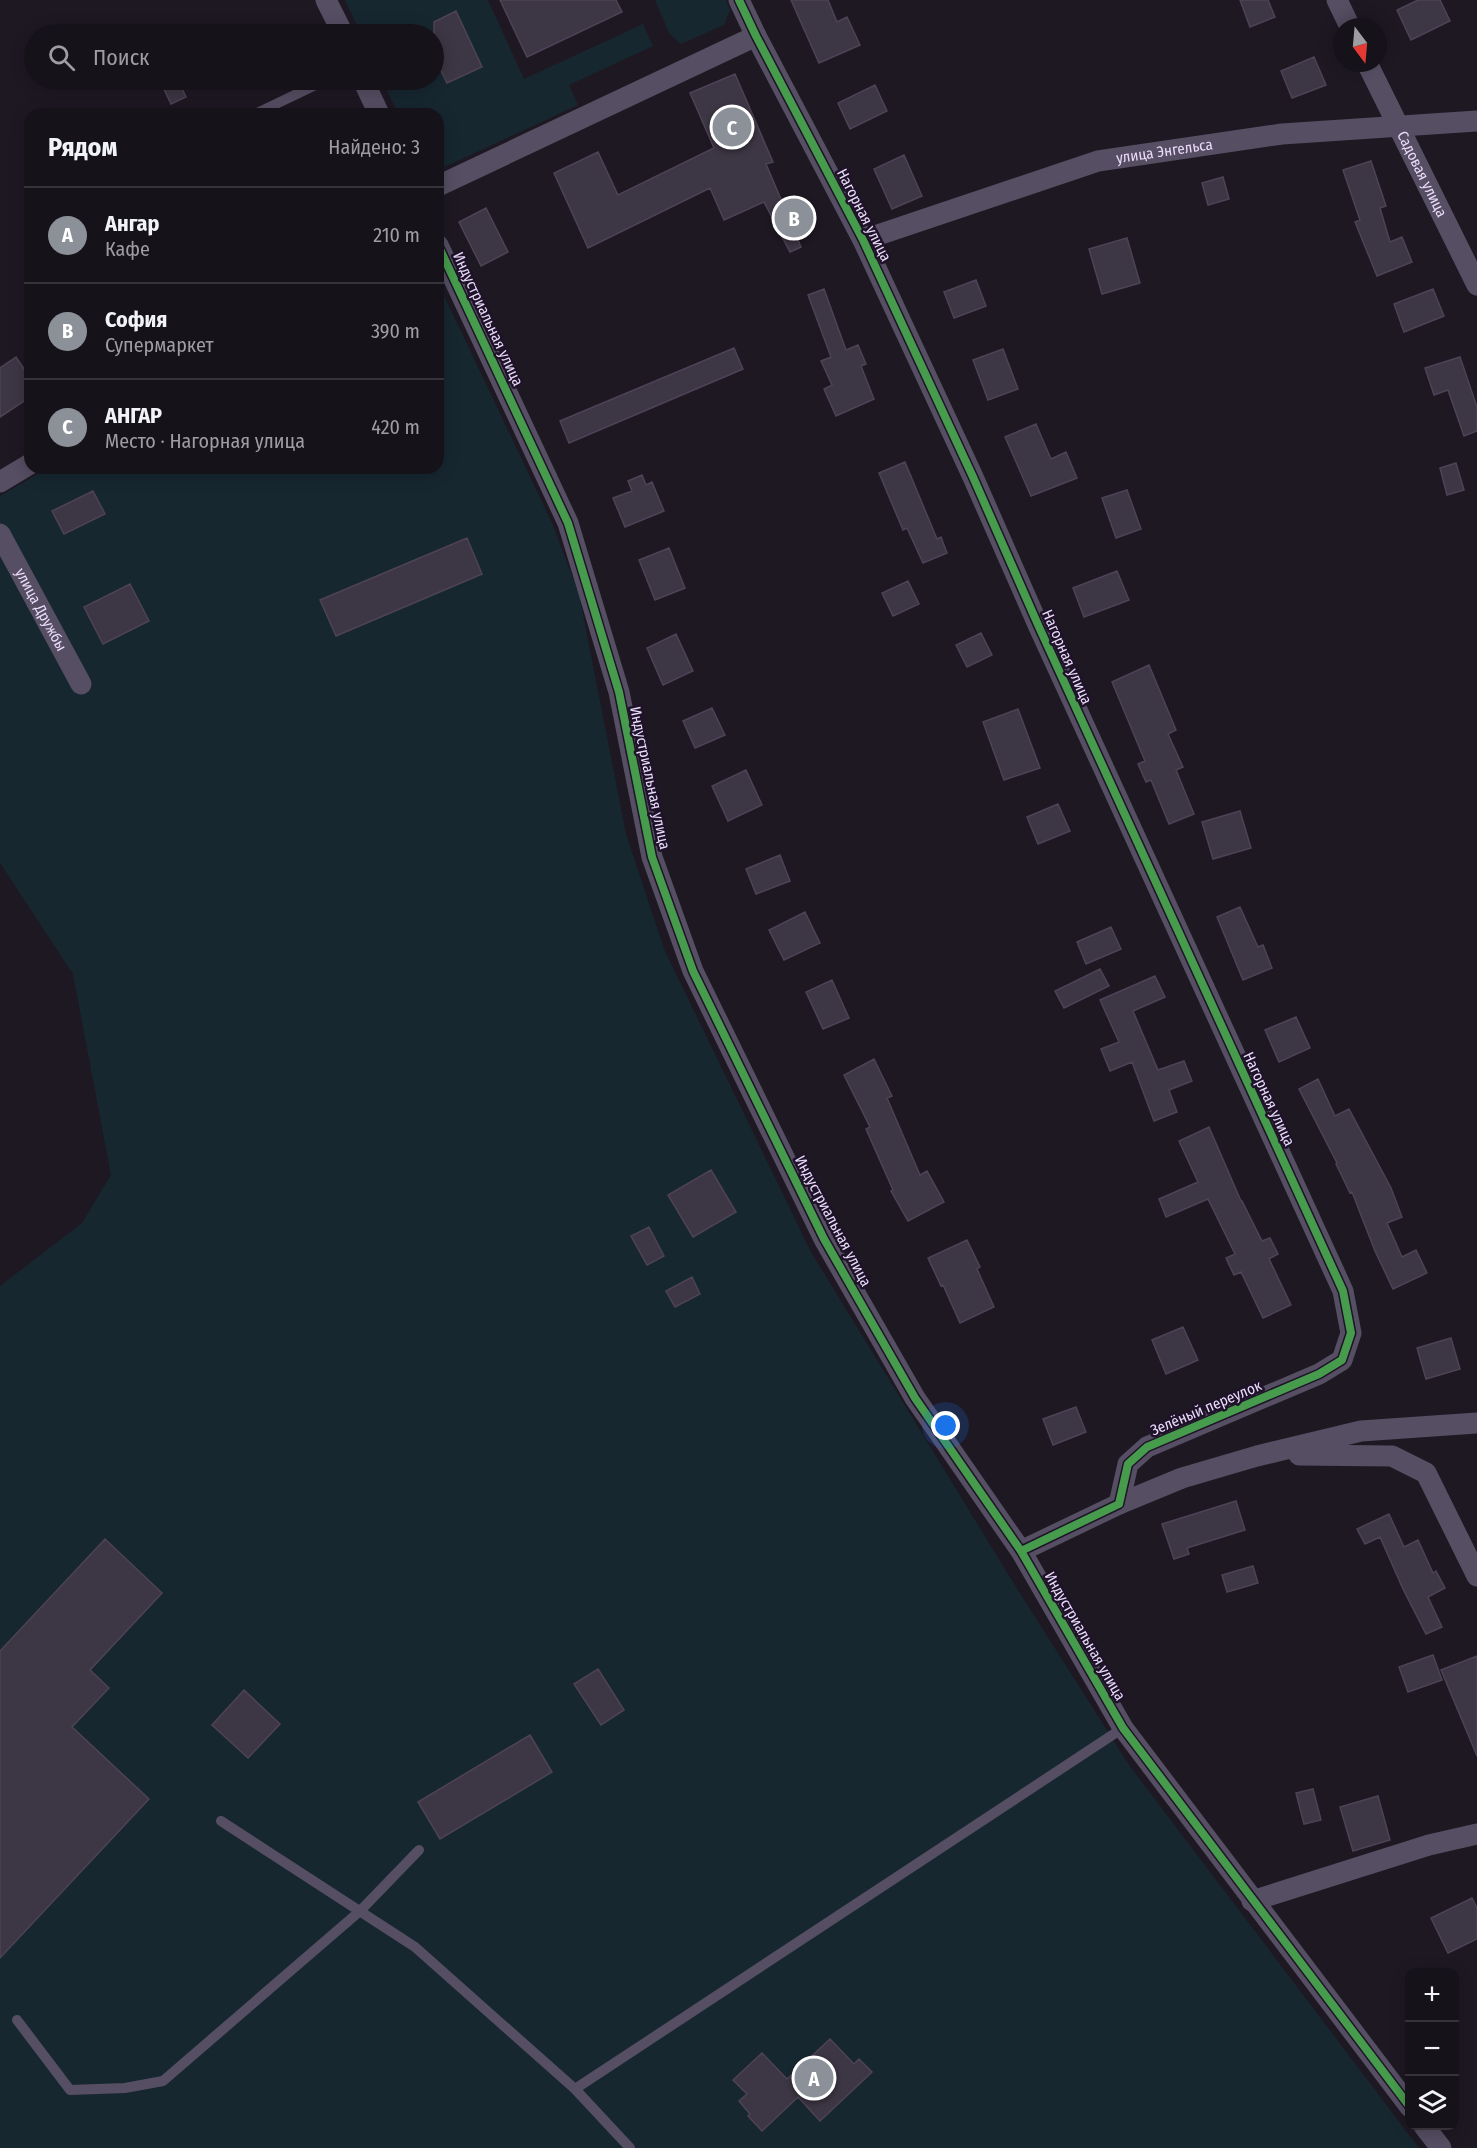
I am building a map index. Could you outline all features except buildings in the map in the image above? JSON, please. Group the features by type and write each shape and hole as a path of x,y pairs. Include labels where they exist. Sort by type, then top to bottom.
{"street":[{"path":"327,0 338,24"},
{"name":"Нагорная улица","path":"739,0 863,240 973,477 1044,638 1343,1290 1351,1333"},
{"path":"1337,0 1346,18"},
{"path":"444,183 756,36"},
{"name":"Садовая улица","path":"1371,72 1477,285"},
{"path":"368,90 376,108"},
{"name":"улица Энгельса","path":"863,240 1098,161 1282,134 1477,121"},
{"name":"Индустриальная улица","path":"444,258 568,523 618,692 652,857 693,971 824,1239 915,1398 1021,1551 1123,1728 1405,2100"},
{"path":"0,482 24,468"},
{"name":"улица Дружбы","path":"0,534 81,684"},
{"name":"Зелёный переулок","path":"1119,1504 1128,1464 1147,1448 1319,1374 1342,1359 1351,1333"},
{"path":"1021,1551 1119,1504 1182,1478 1257,1456 1361,1431 1477,1423"},
{"path":"1257,1456 1331,1454 1392,1456 1426,1473 1477,1575"},
{"path":"1252,1901 1429,1845 1477,1834"},
{"path":"1427,2130 1441,2148"}],"lane":[{"path":"275,108 308,90"},
{"path":"575,2089 1123,1728"},
{"path":"221,1821 415,1947 575,2089 630,2148"},
{"path":"16,2020 70,2090 124,2088 163,2081 360,1911 419,1850"}],"shaded area":[{"path":"345,0 488,0 524,79 643,24 653,46 569,85 578,105 444,167 444,108 395,108 387,90 444,90 444,24 356,24"},
{"path":"655,0 726,0 730,10 724,25 681,44 669,33"},
{"path":"444,296 552,523 579,594 626,834 664,949 811,1252 1011,1579 1129,1765 1419,2148 0,2148 0,1286 82,1223 111,1175 73,974 0,863 0,496 38,474 444,474"}],"cycle path":[{"path":"739,0 863,240 973,477 1039,627 1343,1291 1351,1333 1342,1360 1319,1374 1147,1447 1128,1464 1119,1504 1021,1551"},
{"path":"444,258 568,523 619,692 652,857 693,971 824,1239 915,1398 1021,1551 1123,1728 1405,2100"}],"place":[{"name":"АНГАР","path":"732,127"},
{"name":"София","path":"794,218"},
{"name":"Ангар","path":"814,2078"}]}
